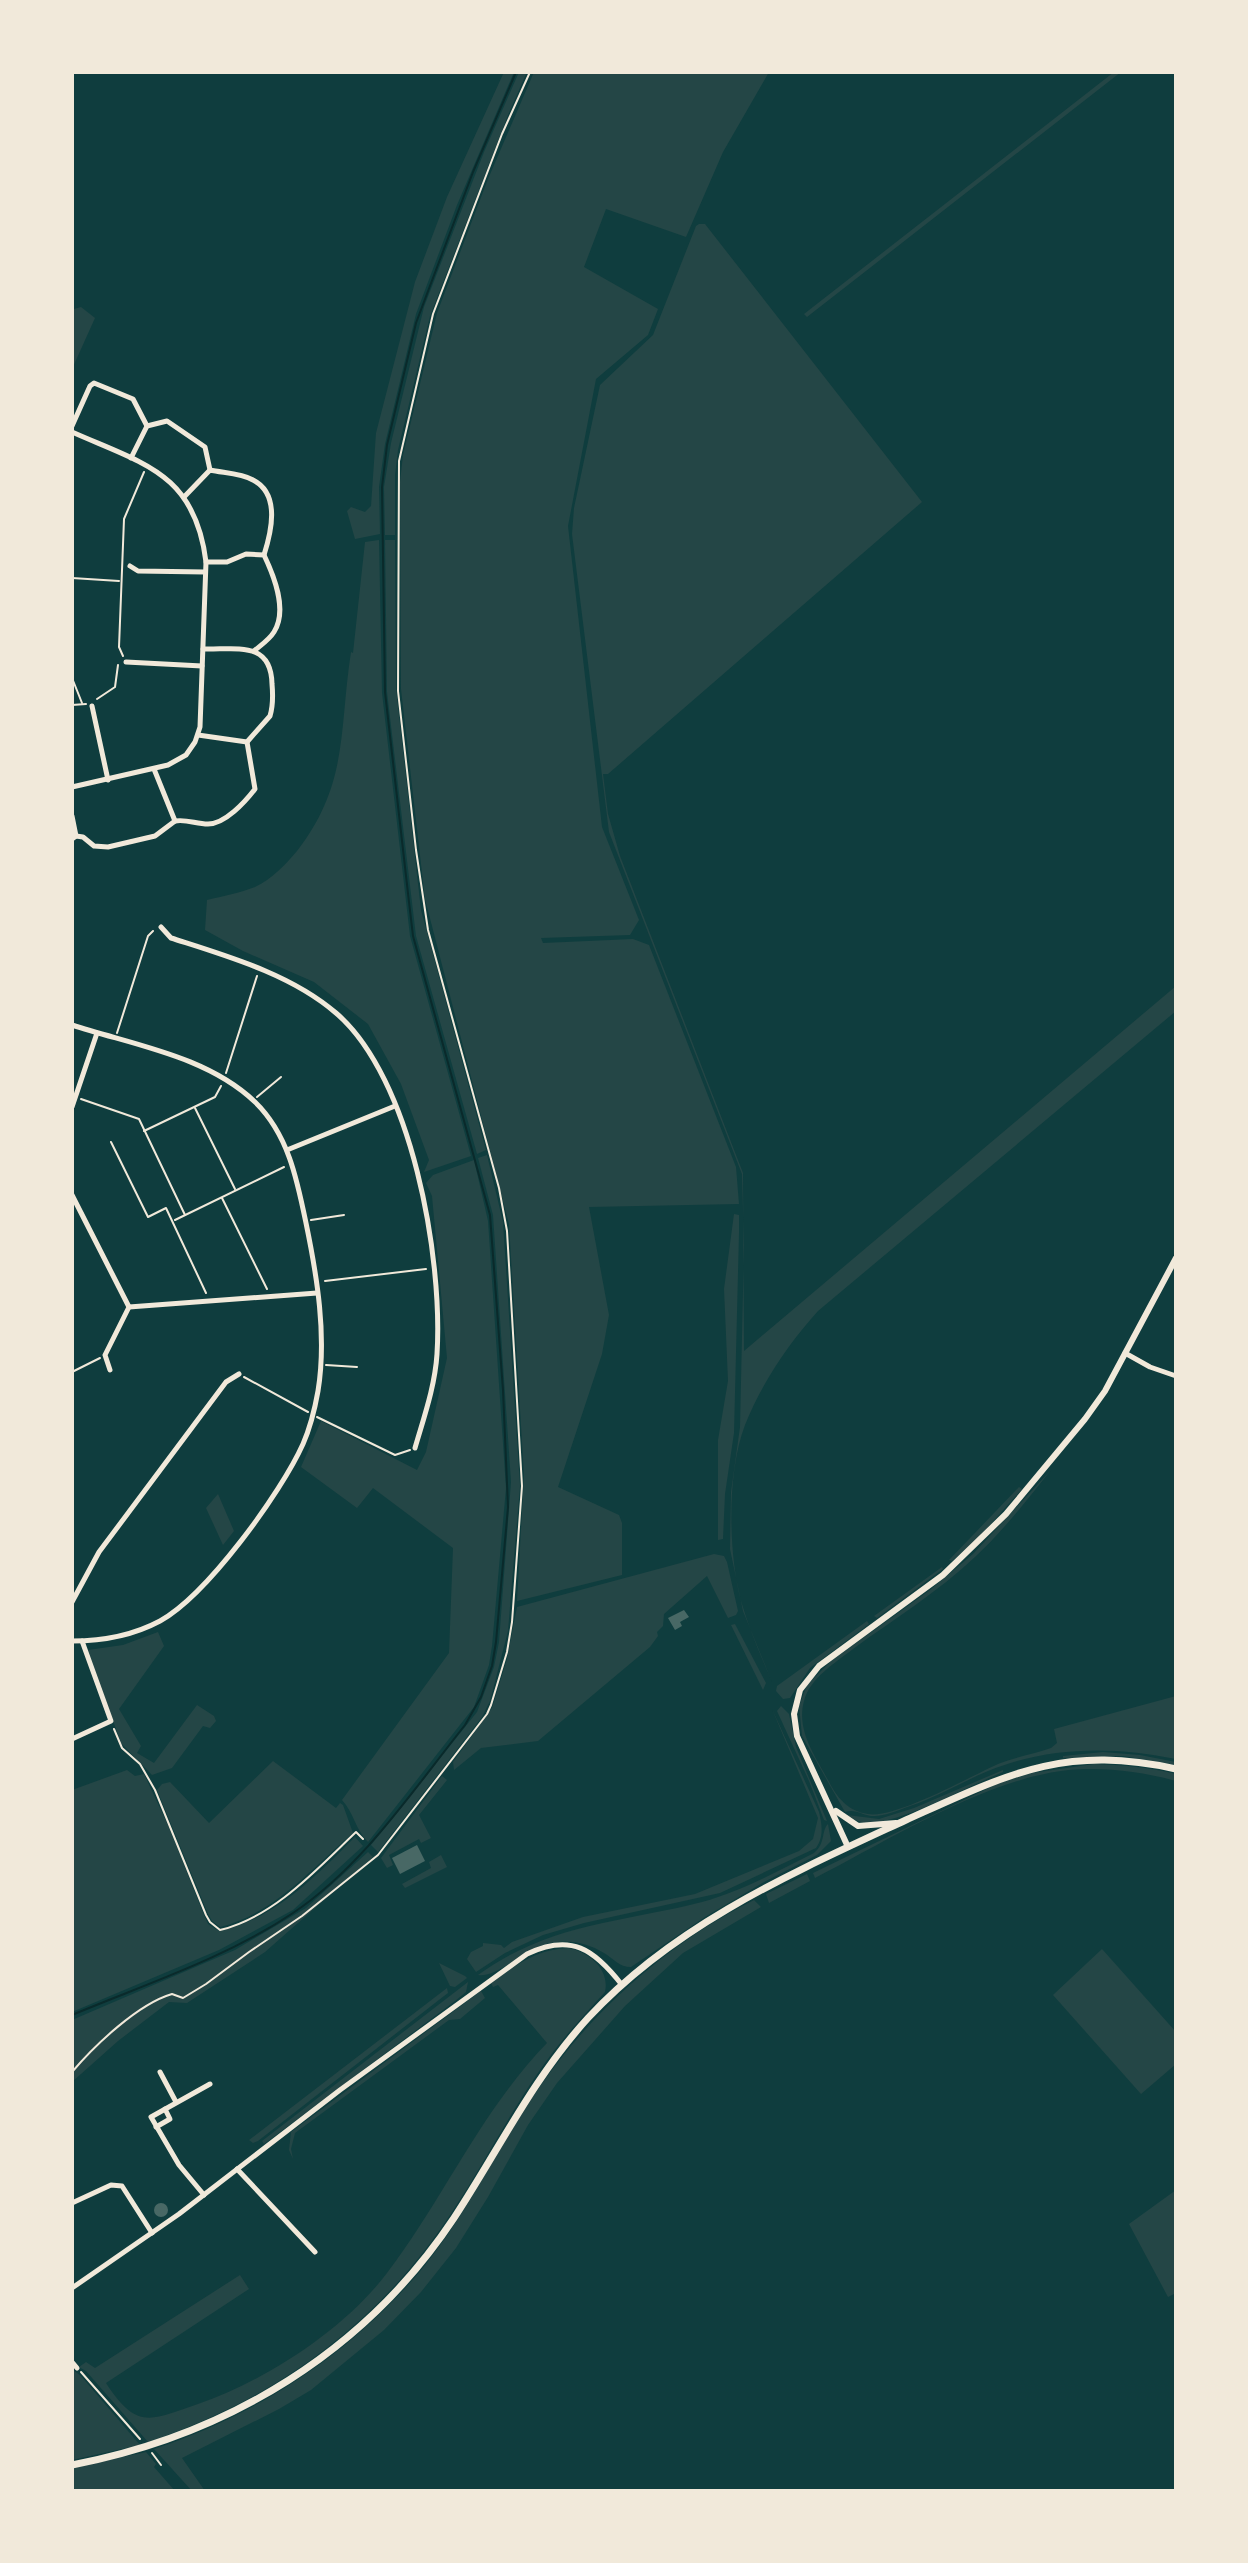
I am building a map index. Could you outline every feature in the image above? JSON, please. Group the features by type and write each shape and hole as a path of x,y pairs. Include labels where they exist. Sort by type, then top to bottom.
{"main road":[{"path":"72,2465 128,2453 186,2434 229,2415 297,2376 354,2332 399,2288 430,2251 540,2079 587,2019 674,1942 707,1920 848,1847 986,1784 1043,1765 1120,1760 1176,1769"}],"street":[{"path":"72,787 154,769 180,760 191,748 201,718 206,562 199,527 185,497 160,473 72,429 94,383 133,399 147,426"},
{"path":"131,458 147,426 167,421 201,442 208,453 210,470 185,497"},
{"path":"210,470 248,478 264,490 273,522 264,555 276,584 278,618 273,633 254,651"},
{"path":"206,562 227,562 246,554 264,555"},
{"path":"130,566 138,571 205,572"},
{"path":"203,649 254,651 263,655 270,665 272,708 267,722 247,742"},
{"path":"126,662 202,666"},
{"path":"92,706 108,780"},
{"path":"197,735 247,742"},
{"path":"72,816 74,837 83,837 94,846 108,847 155,836 175,821 208,824 219,821 254,791 247,742"},
{"path":"154,769 175,821"},
{"path":"161,927 171,938 259,968 319,999 348,1023 376,1064 421,1179 435,1268 435,1370 415,1448"},
{"path":"72,1025 178,1058 225,1079 253,1100 273,1124 293,1163 306,1221 317,1293 321,1365 304,1441 278,1487 203,1586 173,1612 147,1627 115,1638 72,1641"},
{"path":"72,1107 97,1033"},
{"path":"287,1150 395,1106"},
{"path":"72,1195 129,1307"},
{"path":"848,1847 795,1728 795,1704 804,1683 823,1662 965,1556 1006,1514 1092,1410 1172,1273 1176,1258"},
{"path":"129,1307 317,1293"},
{"path":"110,1370 105,1355 129,1307"},
{"path":"1125,1353 1150,1367 1176,1376"},
{"path":"72,1602 99,1552 226,1382 239,1374"},
{"path":"72,1739 111,1721 82,1641"},
{"path":"829,1803 841,1816 858,1826 903,1822"},
{"path":"72,2288 204,2195 340,2090 527,1954 555,1945 585,1949 601,1959 622,1985"},
{"path":"160,2072 176,2102"},
{"path":"204,2195 179,2165 151,2117 210,2084"},
{"path":"156,2127 170,2119 165,2109"},
{"path":"237,2169 315,2252"},
{"path":"72,2203 111,2185 122,2186 152,2233"},
{"path":"72,2362 77,2368"}],"path":[{"path":"72,2072 90,2050 150,2004 172,1994 183,1998 206,1984 302,1916 378,1855 487,1714 507,1652 515,1591 522,1486 507,1231 499,1188 428,930 422,890 398,691 397,487 400,450 433,314 502,134 530,72"},
{"path":"72,705 82,703 92,706 99,697 115,687 117,665 126,662 119,647 124,519 147,465"},
{"path":"72,578 120,581"},
{"path":"72,678 82,703"},
{"path":"115,1038 148,936 161,927"},
{"path":"144,1131 215,1097 225,1079 259,968"},
{"path":"253,1100 281,1077"},
{"path":"75,1097 139,1119 185,1215"},
{"path":"195,1107 235,1190"},
{"path":"111,1142 148,1217 166,1208 210,1302"},
{"path":"173,1221 293,1163"},
{"path":"222,1197 270,1296"},
{"path":"306,1221 344,1215"},
{"path":"315,1282 435,1268"},
{"path":"72,1372 105,1355"},
{"path":"321,1365 357,1367"},
{"path":"239,1374 254,1385 395,1455 415,1448"},
{"path":"111,1721 122,1748 140,1764 155,1790 206,1915 220,1930 287,1895 356,1832 363,1839"},
{"path":"77,2368 132,2430"}],"shaded area":[{"path":"504,72 514,72 457,205 416,314 385,444 379,487 380,534 355,539 347,511 351,507 365,512 371,506 376,433 415,282 447,197"},
{"path":"519,72 527,72 430,316 398,450 395,535 385,535 384,487 391,443 424,307 484,152"},
{"path":"534,72 769,72 723,152 686,237 606,209 584,267 658,309 648,335 596,379 568,526 602,827 639,920 630,935 541,938 543,943 633,939 649,945 736,1167 739,1204 589,1207 609,1315 602,1354 558,1487 619,1515 622,1523 622,1575 517,1601 524,1476 509,1224 425,899 401,689 400,482 403,455 437,313 488,179"},
{"path":"1114,72 1121,72 807,317 804,314"},
{"path":"699,224 705,224 922,502 608,774 603,774 608,814 620,856 743,1173 743,1219 742,1174 609,832 572,534 574,508 600,385 653,335"},
{"path":"81,307 95,318 72,369 72,312"},
{"path":"379,540 382,693 410,936 471,1156 424,1172 429,1160 401,1084 368,1024 314,982 243,951 205,930 207,900 249,889 273,876 297,851 326,802 339,755 365,542"},
{"path":"385,540 395,540 396,689 421,910 486,1150 477,1154 416,936 387,692"},
{"path":"1176,986 1176,1011 818,1311 786,1350 759,1394 739,1444 731,1512 737,1580 730,1549 731,1492 740,1427 744,1267 744,1351"},
{"path":"487,1155 503,1222 520,1486 508,1631 490,1701 482,1717 378,1852 371,1845 477,1712 494,1667 499,1642 511,1482 493,1215 478,1158"},
{"path":"474,1160 488,1221 506,1488 492,1646 489,1665 474,1707 368,1842 342,1800 449,1653 453,1548 373,1488 357,1508 301,1467 321,1421 417,1470 426,1452 447,1358 432,1196 426,1183 433,1175"},
{"path":"734,1214 739,1215 739,1233 734,1433 725,1494 723,1539 718,1540 718,1440 728,1381 724,1289"},
{"path":"1051,1470 1005,1526 961,1570 839,1660 817,1678 807,1693 802,1712 808,1742 839,1798 849,1807 868,1814 880,1814 913,1804 887,1814 874,1816 845,1812 802,1736 799,1706 807,1685 831,1661 930,1590 973,1554"},
{"path":"1019,1487 1022,1489 980,1536 952,1561 949,1560"},
{"path":"218,1494 234,1531 223,1545 206,1508"},
{"path":"714,1554 724,1556 727,1562 738,1611 736,1615 728,1618 707,1576 664,1614 663,1626 650,1647 538,1741 481,1748 454,1770 453,1762 492,1708 507,1659 517,1607"},
{"path":"942,1567 877,1618 874,1616"},
{"path":"867,1621 869,1624 810,1668 790,1698 783,1699 776,1691 777,1686"},
{"path":"735,1624 766,1683 763,1690 731,1625"},
{"path":"158,1632 164,1646 119,1709 141,1746 137,1753 154,1763 197,1705 214,1716 216,1721 210,1728 203,1726 172,1768 152,1775 121,1743 88,1650 123,1645"},
{"path":"1176,1696 1176,1759 1105,1750 1058,1753 1011,1763 914,1804 998,1764 1051,1748 1057,1743 1054,1729"},
{"path":"781,1706 789,1714 796,1747 827,1821 777,1711"},
{"path":"772,1709 819,1812 821,1835 816,1848 720,1893 543,1935 505,1953 476,1972 467,1959 483,1943 504,1948 512,1942 583,1917 695,1894 799,1851 813,1839 818,1818"},
{"path":"1103,1752 1140,1755 1176,1762 1176,1765 1123,1756 1063,1758"},
{"path":"273,1761 336,1808 340,1803 343,1805 353,1833 275,1901 240,1921 220,1927 208,1914 157,1790 162,1784 170,1782 209,1823"},
{"path":"1094,1764 1176,1774 1176,1781 1104,1769 1061,1771 1030,1777 935,1815 815,1878 813,1873 997,1784 1032,1773"},
{"path":"127,1770 135,1776 144,1774 208,1924 219,1931 258,1917 276,1906 310,1881 355,1837 363,1846 293,1910 219,1950 72,2012 72,1790"},
{"path":"1003,1770 937,1802 885,1821 870,1823 847,1815 879,1819 914,1808"},
{"path":"442,1776 447,1780 419,1815 431,1838 421,1843 419,1839 389,1855 393,1865 387,1868 381,1858"},
{"path":"828,1824 831,1841 817,1855 705,1917 631,1967 591,1947 564,1941 541,1946 494,1972 478,1975 505,1958 559,1935 702,1902 746,1886 814,1853"},
{"path":"368,1852 373,1857 265,1952 187,2003 169,2002 72,2082 72,2020 235,1950 306,1908"},
{"path":"441,1855 447,1867 405,1888 402,1884 431,1868 429,1862"},
{"path":"807,1874 810,1881 769,1903 766,1894"},
{"path":"754,1900 761,1907 683,1953 625,2006 557,2083 528,2125 456,2248 421,2292 384,2330 311,2390 182,2458 205,2491 192,2491 154,2449 231,2418 268,2398 337,2352 368,2325 442,2243 526,2107 585,2030 636,1979 664,1957"},
{"path":"568,1948 583,1953 596,1963 604,1976 605,1992 539,2071 452,2212 423,2253 391,2290 320,2353 239,2404 148,2442 86,2371 79,2367 86,2362 95,2368 240,2275 249,2289 106,2383 127,2409 146,2418 156,2417 198,2404 250,2382 302,2351 349,2314 387,2273 502,2097 547,2043 498,1985 493,1987 491,1983 536,1955"},
{"path":"1102,1949 1176,2032 1176,2064 1141,2094 1053,1995"},
{"path":"439,1963 467,1978 455,1987 450,1986"},
{"path":"468,1982 466,1992 455,2001 264,2144 262,2141"},
{"path":"447,1988 448,1993 258,2141 253,2143 249,2140"},
{"path":"481,1991 485,1998 460,2019 449,2020 295,2133 291,2149 293,2159 289,2150 291,2132"},
{"path":"1176,2190 1176,2293 1168,2297 1129,2224"},
{"path":"73,2370 81,2376 140,2445 72,2460"},
{"path":"146,2452 156,2464 154,2467 175,2491 72,2491 72,2468"}],"building":[{"path":"684,1610 689,1617 680,1622 682,1626 675,1630 668,1618"},
{"path":"417,1845 425,1861 400,1874 392,1858"},
{"path":"161,2203 168,2210 161,2217 154,2210"}],"waterway":[{"path":"72,2015 241,1944 318,1894 386,1826 465,1725 481,1697 492,1666 508,1507 490,1215 413,936 385,692 382,487 387,445 416,323 473,172 516,72"}]}
